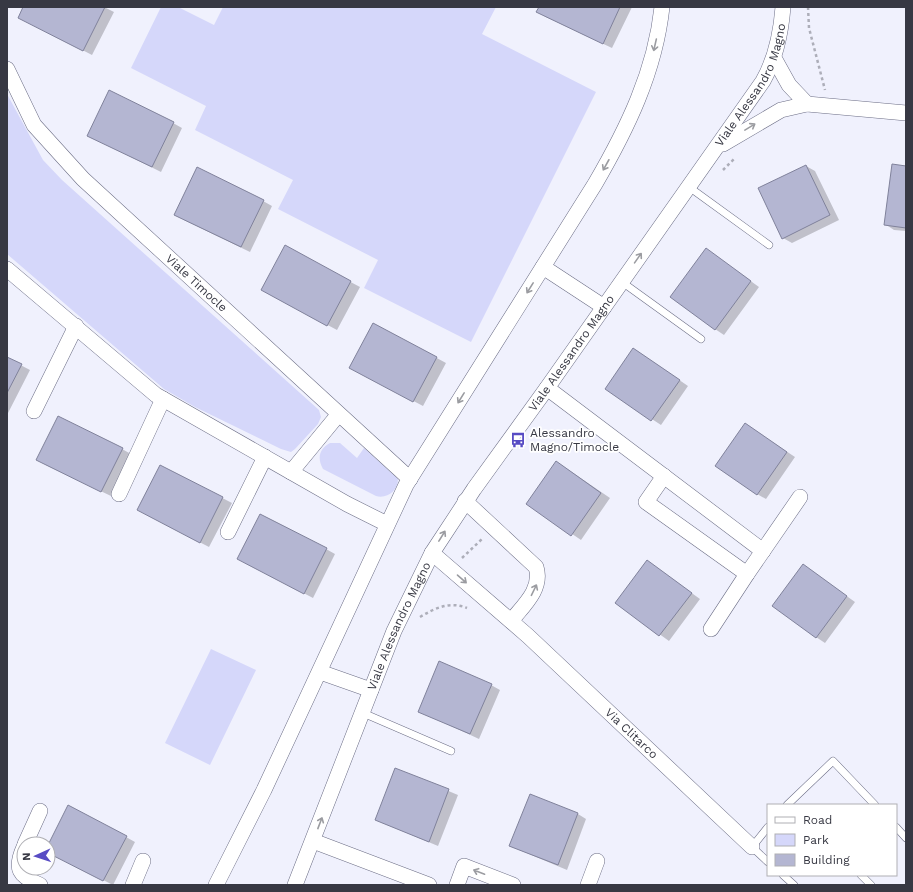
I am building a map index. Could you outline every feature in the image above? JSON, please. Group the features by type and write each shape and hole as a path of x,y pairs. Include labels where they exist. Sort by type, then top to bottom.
{"street":[{"path":"216,885 264,790 320,672 387,524 410,479 598,179 629,121 650,67 657,41 662,7"},
{"name":"Viale Alessandro Magno","path":"295,885 402,613 432,553 465,501 547,388 763,81 774,58 780,33 783,7"},
{"path":"774,58 789,85 807,104"},
{"name":"Viale Timocle","path":"7,69 34,125 83,178 338,415 410,479"},
{"path":"716,148 781,110 807,104 906,113"},
{"path":"543,268 604,307"},
{"path":"7,269 156,395 291,472 387,524"},
{"path":"34,411 76,326"},
{"path":"547,388 763,551"},
{"path":"119,494 163,399"},
{"path":"291,472 338,415"},
{"path":"228,532 265,457"},
{"path":"664,476 646,502 747,574"},
{"path":"711,629 800,497"},
{"path":"465,501 494,529 531,561 537,572 535,590 511,622"},
{"name":"Via Clitarco","path":"432,553 511,622 752,846"},
{"path":"320,672 371,690"},
{"path":"29,836 40,812"},
{"path":"313,841 429,885"},
{"path":"132,885 144,861"},
{"path":"588,885 597,861"},
{"path":"457,885 464,866 513,885"},
{"path":"23,876 35,884"}],"lane":[{"path":"689,186 769,244"},
{"path":"622,282 700,339"},
{"path":"363,713 451,751"},
{"path":"788,804 833,761 874,804"},
{"path":"752,846 767,828"},
{"path":"897,828 906,838"},
{"name":"Via Clitarco","path":"752,846 767,861"},
{"path":"784,876 794,885"},
{"path":"862,876 871,885"}],"path":[{"path":"808,7 809,28 829,105"},
{"path":"721,172 738,156"},
{"path":"450,568 494,529"},
{"path":"417,622 420,617 437,607 459,604 474,610"}],"green space":[{"path":"161,7 178,7 214,25 223,7 496,7 482,34 596,92 471,342 364,288 378,260 278,209 293,180 195,130 206,106 131,68"},
{"path":"7,94 43,160 62,180 319,410 321,417 318,424 295,449 291,452 281,449 195,407 164,389 7,254"},
{"path":"330,443 340,443 357,458 364,448 398,479 398,483 394,490 388,495 380,497 376,496 323,469 320,461 320,454 323,448"},
{"path":"211,649 256,670 210,765 165,743"}],"building":[{"path":"23,7 105,7 83,51 18,18"},
{"path":"539,7 620,7 603,44 536,12"},
{"path":"109,90 174,122 152,167 87,136"},
{"path":"892,164 906,166 906,228 884,225"},
{"path":"806,165 830,215 782,239 758,188"},
{"path":"197,167 264,200 241,247 174,215"},
{"path":"285,245 351,281 327,326 261,290"},
{"path":"706,248 751,281 715,330 670,297"},
{"path":"373,323 437,357 413,402 349,368"},
{"path":"633,348 680,380 651,421 605,389"},
{"path":"7,357 22,364 7,393"},
{"path":"58,416 123,448 101,492 36,460"},
{"path":"745,423 787,452 757,495 715,466"},
{"path":"556,461 601,493 571,536 526,504"},
{"path":"160,465 223,497 200,543 137,510"},
{"path":"260,514 327,548 304,594 237,559"},
{"path":"647,560 692,593 659,636 615,603"},
{"path":"803,564 847,596 816,638 772,606"},
{"path":"439,661 492,684 470,734 418,712"},
{"path":"395,768 449,789 429,842 375,820"},
{"path":"530,794 578,813 558,865 509,846"},
{"path":"68,805 127,836 103,881 56,857 56,836 52,836"}],"place":[{"name":"Alessandro Magno/Timocle","path":"518,440"}]}
